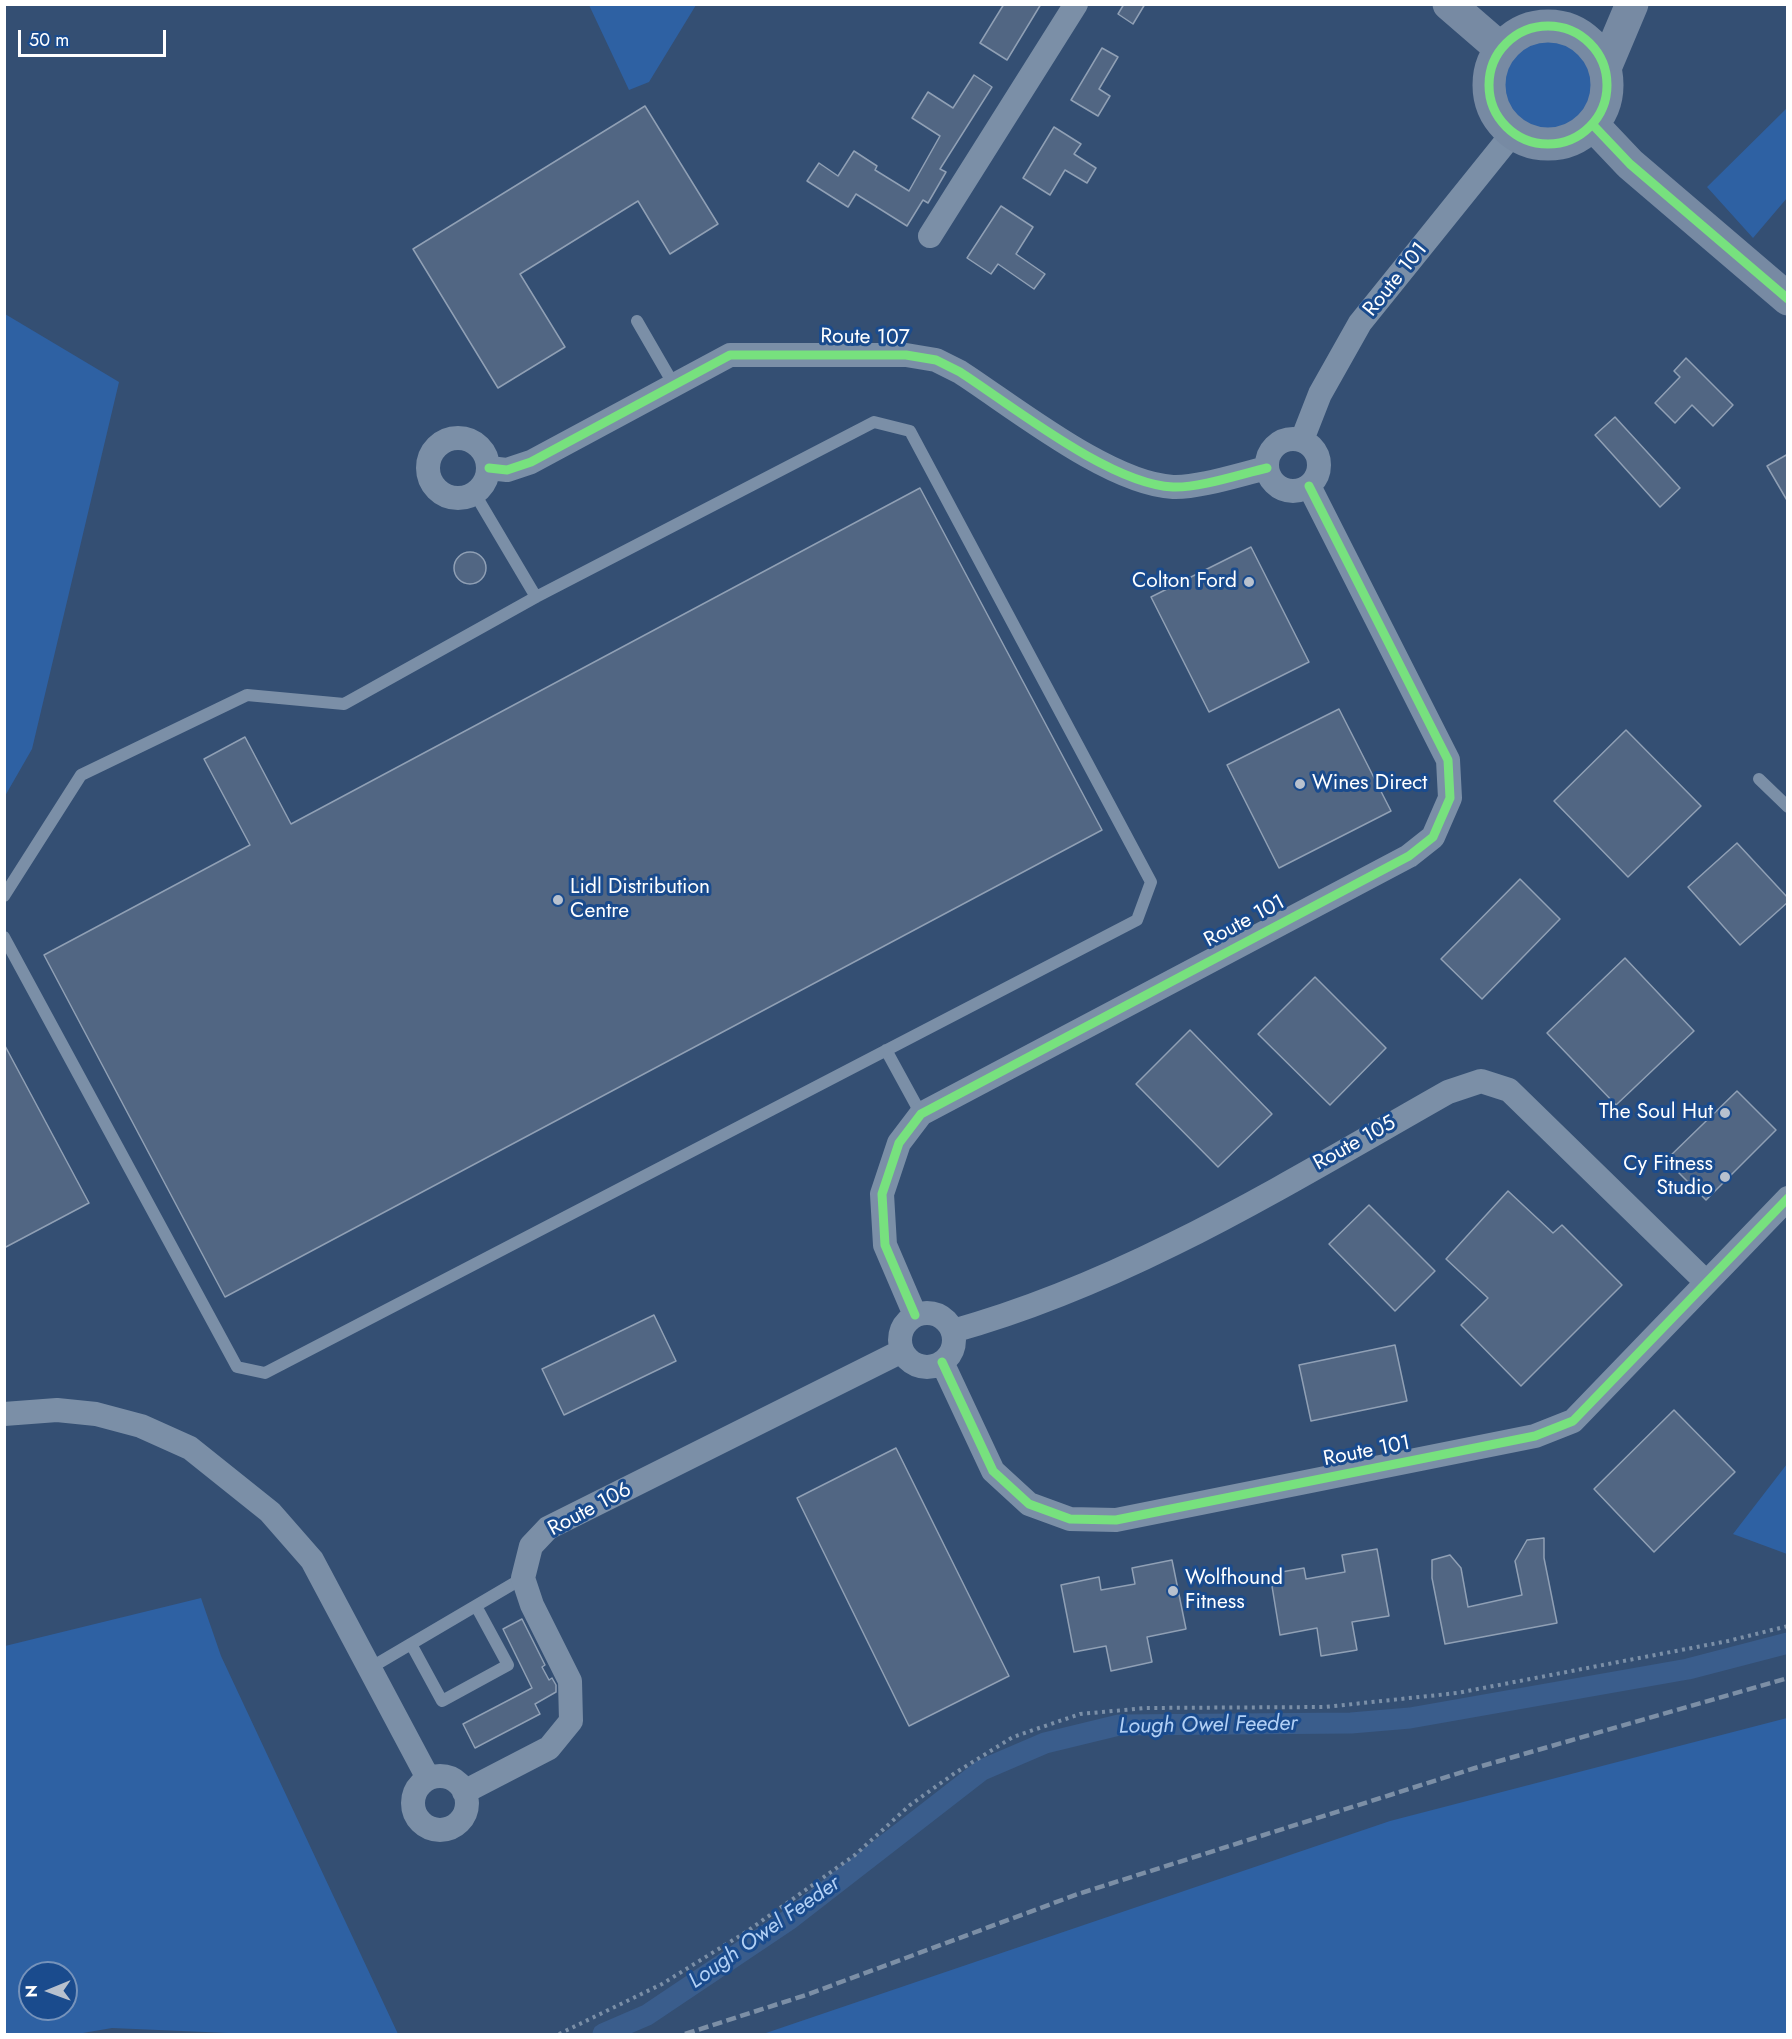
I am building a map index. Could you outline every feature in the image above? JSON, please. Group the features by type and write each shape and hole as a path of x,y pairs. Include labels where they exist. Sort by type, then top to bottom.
{"main road":[{"path":"1449,4 1501,49"},
{"path":"1545,27 1576,4"},
{"path":"1605,68 1632,4"},
{"path":"1533,27 1572,31 1588,41 1600,56 1605,68 1607,91 1603,109 1593,124 1580,136 1563,143 1546,145 1528,141 1513,133 1500,120 1491,103 1489,84 1492,66 1501,49 1515,36 1533,27"},
{"path":"1593,124 1630,164 1788,299"}],"street":[{"path":"930,236 1076,4"},
{"name":"Route 101","path":"1302,440 1320,394 1360,323 1513,133"},
{"name":"Route 107","path":"489,468 507,470 531,462 730,355 906,355 936,360 960,372 1096,461 1132,479 1173,487 1267,468"},
{"path":"466,439 483,450 489,468 487,478 475,494 455,499 437,490 428,472 432,452 447,440 466,439"},
{"path":"1285,440 1302,440 1309,444 1318,457 1318,473 1309,486 1294,491 1279,487 1269,475 1267,468 1271,451 1285,440"},
{"name":"Route 101","path":"915,1316 885,1245 882,1194 899,1143 921,1114 1409,856 1433,837 1450,798 1448,760 1309,486"},
{"name":"Route 105","path":"953,1331 988,1321 1152,1256 1448,1092 1481,1081 1509,1090 1706,1282"},
{"name":"Route 101","path":"942,1362 993,1471 1029,1504 1070,1519 1116,1520 1535,1436 1573,1420 1788,1198"},
{"path":"924,1313 942,1317 953,1331 953,1348 942,1362 927,1367 920,1366 912,1362 902,1351 900,1343 903,1327 915,1316 924,1313"},
{"name":"Route 106","path":"523,1578 531,1546 548,1528 902,1351"},
{"path":"4,1414 57,1410 96,1413 141,1426 190,1448 270,1512 294,1536 312,1560 428,1778"},
{"path":"465,1792 549,1748 571,1721 570,1681 532,1605 523,1578"},
{"path":"445,1776 453,1779 465,1792 467,1800 463,1818 448,1829 430,1829 422,1824 413,1809 415,1791 428,1778 445,1776"}],"lane":[{"path":"638,321 674,385"},
{"path":"4,896 81,775 247,695 344,704 536,597 873,422 910,431 1151,882 1137,920 265,1372 237,1366 4,937"},
{"path":"475,494 536,597"},
{"path":"1760,779 1788,807"},
{"path":"886,1050 921,1114"},
{"path":"370,1668 523,1578"},
{"path":"411,1644 442,1701 508,1665 476,1606"}],"path":[{"path":"559,2034 662,1984 746,1932 855,1855 910,1805 1013,1737 1080,1714 1146,1708 1325,1707 1457,1693 1728,1641 1788,1626"}],"shaded area":[{"path":"589,5 696,5 649,82 629,90"},
{"path":"1548,37 1566,41 1582,51 1592,67 1596,85 1592,103 1582,119 1566,129 1548,133 1530,129 1514,119 1504,103 1500,85 1504,67 1514,51 1530,41"},
{"path":"1787,108 1787,198 1753,238 1707,187"},
{"path":"5,314 119,382 32,749 5,796"},
{"path":"1787,1464 1787,1554 1733,1534"},
{"path":"201,1598 221,1656 398,2034 251,2034 112,2028 77,2034 5,2034 5,1646"},
{"path":"1787,1718 1787,2034 763,2034 1390,1821"}],"building":[{"path":"1004,4 1041,4 1007,60 980,43"},
{"path":"1124,4 1145,4 1133,24 1118,14"},
{"path":"1102,48 1118,57 1099,89 1110,96 1098,116 1071,100"},
{"path":"974,75 992,87 940,169 946,172 928,203 923,200 907,226 856,194 848,207 807,181 819,163 838,176 854,151 877,166 875,170 909,191 940,136 912,118 928,92 953,108"},
{"path":"645,106 718,224 670,254 638,201 520,274 565,347 498,388 413,249"},
{"path":"1054,127 1081,144 1074,154 1096,168 1087,183 1065,170 1050,195 1023,178"},
{"path":"1001,206 1033,227 1016,254 1045,274 1034,289 998,264 991,274 967,258"},
{"path":"1686,358 1733,405 1713,426 1692,405 1675,423 1655,403 1680,377 1674,371"},
{"path":"1615,417 1680,488 1660,507 1595,435"},
{"path":"1788,454 1788,502 1767,466"},
{"name":"Lidl Distribution Centre","path":"920,488 1102,830 225,1297 44,955 250,845 204,759 245,737 291,824"},
{"path":"1251,547 1309,662 1209,712 1151,597"},
{"path":"470,552 482,556 486,568 482,580 470,584 458,580 454,568 458,556"},
{"path":"1339,709 1391,811 1279,868 1227,765"},
{"path":"1626,730 1701,806 1628,877 1554,801"},
{"path":"1737,843 1788,898 1788,902 1740,945 1688,887"},
{"path":"1520,879 1560,919 1482,999 1441,959"},
{"path":"1625,958 1694,1031 1616,1105 1547,1033"},
{"path":"1315,977 1386,1048 1330,1105 1258,1034"},
{"path":"1190,1030 1272,1114 1218,1167 1136,1084"},
{"path":"4,1044 89,1203 4,1248"},
{"path":"1737,1091 1776,1130 1706,1200 1666,1160"},
{"path":"1508,1191 1553,1233 1562,1225 1622,1285 1521,1386 1461,1325 1488,1298 1446,1259"},
{"path":"1369,1205 1435,1271 1395,1311 1329,1244"},
{"path":"654,1315 676,1361 564,1415 542,1369"},
{"path":"1395,1345 1407,1401 1311,1421 1299,1365"},
{"path":"1674,1410 1735,1472 1654,1552 1594,1489"},
{"path":"896,1448 1009,1676 909,1726 797,1498"},
{"path":"1544,1538 1544,1558 1557,1623 1445,1644 1432,1578 1432,1560 1450,1555 1461,1568 1468,1607 1522,1595 1515,1561 1527,1540"},
{"path":"1377,1549 1389,1616 1352,1622 1357,1650 1321,1656 1317,1628 1280,1635 1270,1574 1304,1568 1306,1579 1345,1572 1342,1555"},
{"path":"1172,1560 1186,1629 1147,1637 1152,1662 1111,1671 1106,1646 1074,1652 1061,1585 1099,1577 1101,1590 1135,1584 1132,1568"},
{"path":"522,1619 545,1665 542,1667 549,1680 552,1678 556,1685 556,1692 535,1704 540,1714 475,1748 463,1724 532,1688 503,1629"}],"waterway":[{"name":"Lough Owel Feeder","path":"603,2034 647,2015 790,1919 982,1770 1045,1743 1119,1725 1351,1723 1410,1718 1688,1669 1788,1643"}],"railway":[{"path":"685,2034 806,1995 1078,1894 1475,1768 1788,1678"}],"cycle path":[{"path":"1548,26 1571,30 1590,43 1603,62 1607,85 1603,108 1590,127 1571,140 1548,144 1525,140 1506,127 1493,108 1489,85 1493,62 1506,43 1525,30 1548,26"},
{"path":"1593,125 1630,164 1788,299"},
{"path":"489,468 507,470 531,462 730,355 906,355 936,360 960,372 1092,459 1148,483 1183,487 1267,468"},
{"path":"915,1315 885,1245 882,1194 899,1143 921,1114 1409,856 1433,837 1450,798 1448,760 1309,486"},
{"path":"942,1362 993,1471 1029,1504 1070,1519 1116,1520 1535,1436 1573,1421 1788,1198"}],"place":[{"name":"Colton Ford","path":"1249,582"},
{"name":"Wines Direct","path":"1300,784"},
{"name":"Lidl Distribution Centre","path":"558,900"},
{"name":"The Soul Hut","path":"1725,1113"},
{"name":"Cy Fitness Studio","path":"1725,1177"},
{"name":"Wolfhound Fitness","path":"1173,1591"}]}
